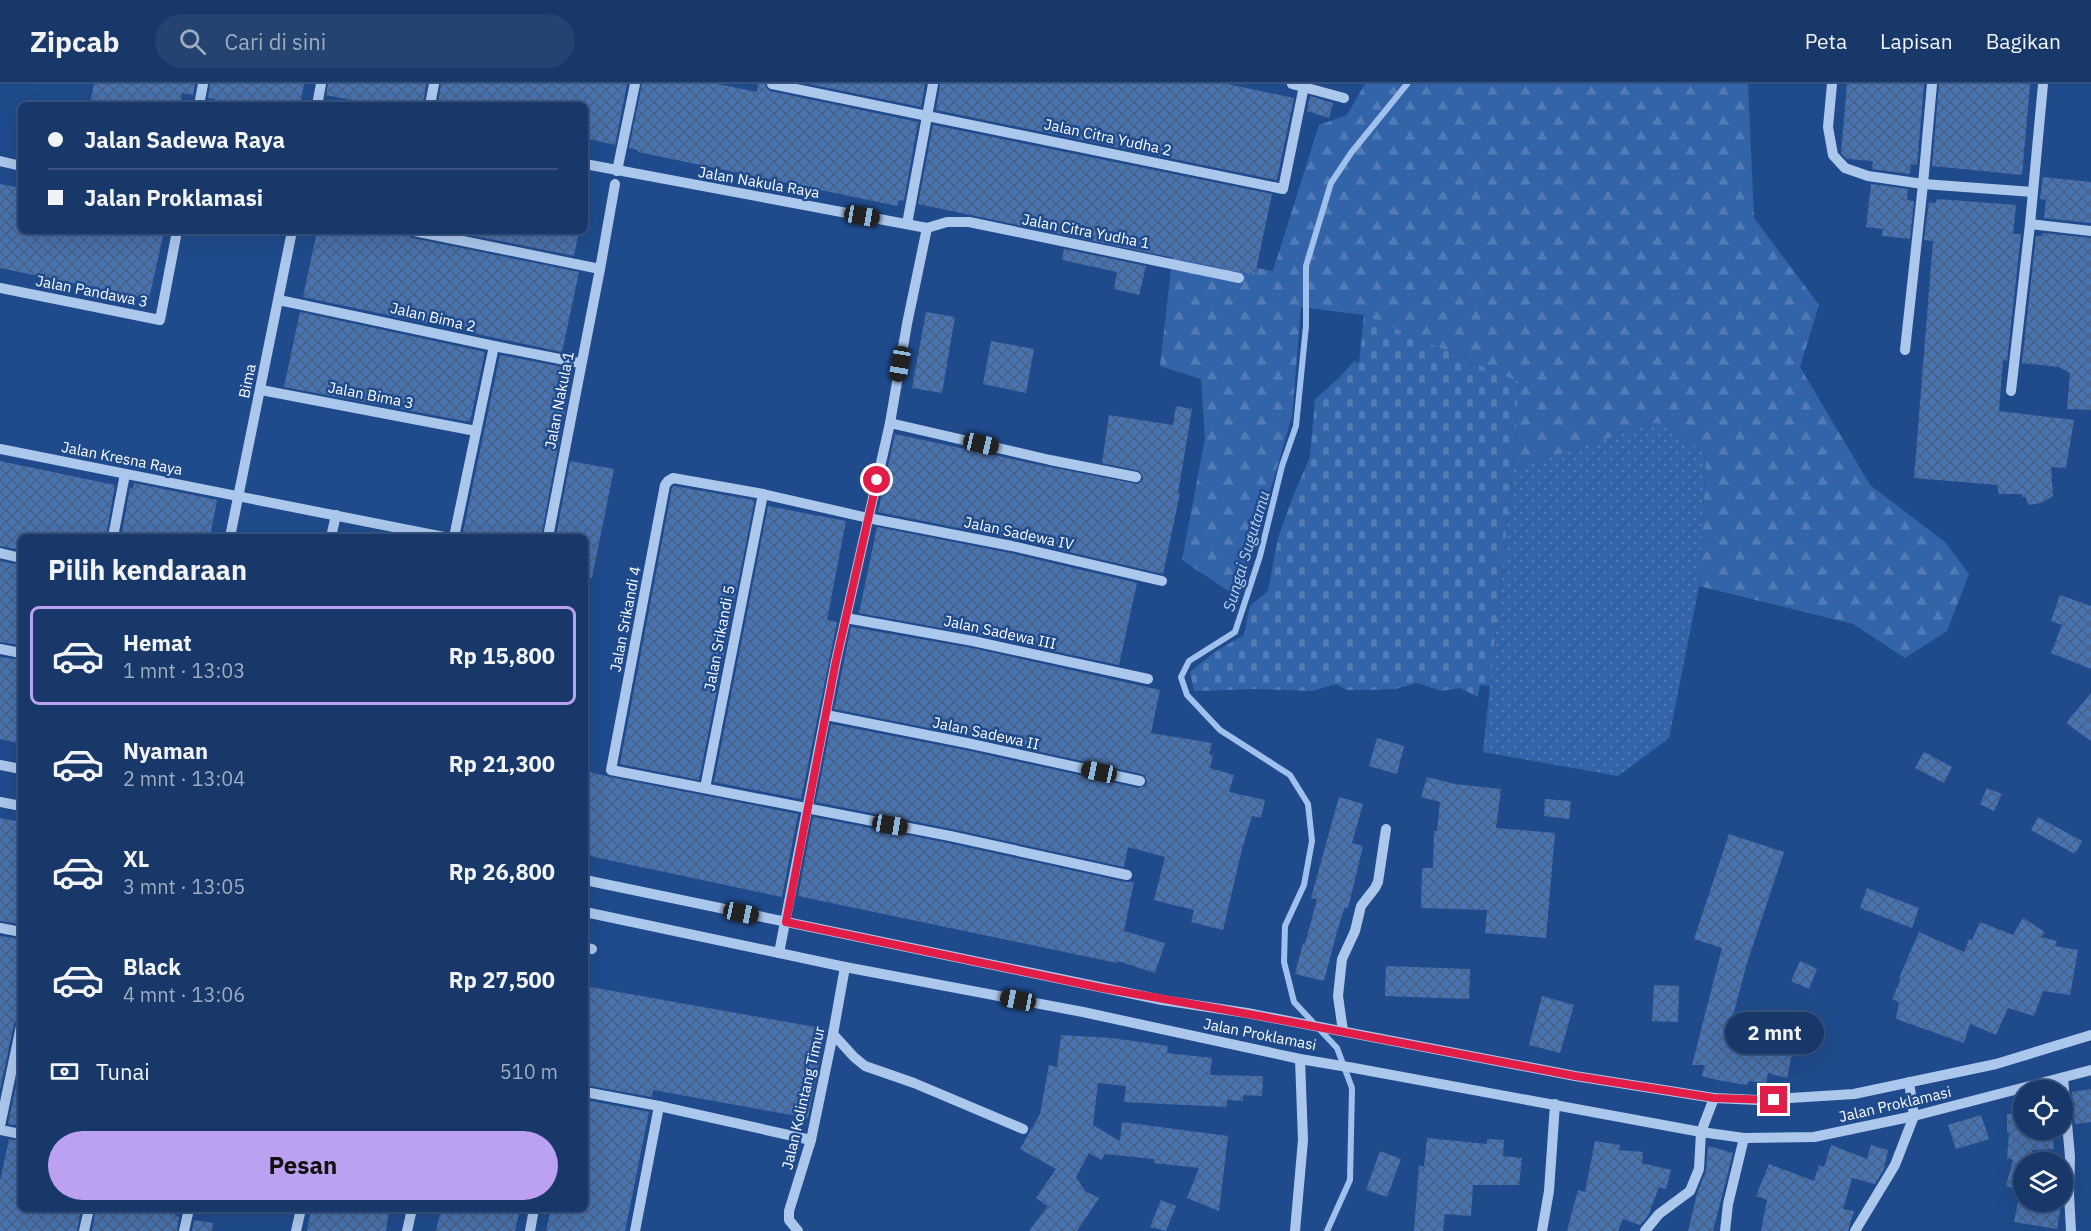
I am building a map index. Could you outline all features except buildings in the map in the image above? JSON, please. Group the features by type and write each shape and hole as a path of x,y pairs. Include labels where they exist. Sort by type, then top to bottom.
{"street":[{"path":"200,102 203,84"},
{"path":"318,102 321,84"},
{"path":"431,102 434,84"},
{"path":"617,171 634,84"},
{"name":"Jalan Citra Yudha 2","path":"772,84 1283,189 1304,87"},
{"path":"907,224 933,84"},
{"path":"1292,84 1344,98"},
{"path":"1832,84 1828,127 1833,155 1845,168 1868,176 1923,184 2033,192"},
{"path":"1905,350 1932,84"},
{"path":"2011,391 2043,84"},
{"path":"0,161 18,165"},
{"name":"Jalan Nakula Raya","path":"588,165 927,228"},
{"name":"Jalan Nakula 1","path":"549,534 615,184"},
{"name":"Jalan Citra Yudha 1","path":"927,228 947,222 969,222 1239,278"},
{"path":"2030,224 2091,231"},
{"path":"779,953 846,618 890,423 927,228"},
{"name":"Jalan Pandawa 3","path":"0,288 160,320 176,234"},
{"name":"Bima","path":"231,534 291,234"},
{"path":"429,234 600,269"},
{"name":"Jalan Bima 2","path":"279,300 580,363"},
{"path":"455,534 494,346"},
{"name":"Jalan Bima 3","path":"261,390 476,430"},
{"path":"890,423 1050,460 1136,477"},
{"name":"Jalan Kresna Raya","path":"0,449 429,534"},
{"path":"114,534 125,474"},
{"name":"Jalan Sadewa IV","path":"674,478 763,494 868,518 1012,546 1162,581"},
{"name":"Jalan Srikandi 4","path":"674,478 665,485 611,770 705,788"},
{"name":"Jalan Srikandi 5","path":"705,788 763,494"},
{"path":"333,534 336,515"},
{"path":"0,553 18,557"},
{"name":"Jalan Sadewa III","path":"846,618 973,641 1148,679"},
{"path":"0,649 18,652"},
{"name":"Jalan Sadewa II","path":"826,715 1140,781"},
{"path":"0,765 18,768"},
{"path":"705,788 950,836 1127,875"},
{"path":"0,802 18,805"},
{"path":"1339,1031 1338,996 1342,959 1355,931 1361,906 1376,888 1386,829"},
{"name":"Jalan Proklamasi","path":"588,881 1062,980 1575,1076 1714,1098 1757,1100 1854,1094 1996,1064 2091,1035"},
{"name":"Jalan Proklamasi","path":"588,913 845,967 1083,1012 1300,1059 1744,1138 1814,1137 1914,1116 2091,1070"},
{"path":"0,928 18,931"},
{"name":"Jalan Kolintang Timur","path":"798,1231 789,1220 789,1211 811,1140 845,967"},
{"path":"833,1035 854,1058 865,1066 914,1083 1023,1129"},
{"path":"18,1041 0,1128 18,1133"},
{"path":"1295,1231 1303,1140 1300,1059"},
{"path":"2063,1078 2070,1156 2071,1231"},
{"path":"1855,1231 1895,1165 1914,1116 1909,1082"},
{"path":"588,1093 811,1140"},
{"path":"1645,1231 1659,1214 1690,1191 1700,1169 1701,1132 1714,1098"},
{"path":"1542,1231 1549,1191 1555,1104"},
{"path":"636,1231 659,1106"},
{"path":"1725,1231 1728,1204 1744,1138"},
{"path":"84,1231 88,1212"},
{"path":"184,1231 188,1212"},
{"path":"296,1231 300,1212"},
{"path":"407,1231 409,1212"},
{"path":"530,1231 533,1212"}],"green space":[{"path":"1365,84 1748,84 1754,218 1819,305 1800,367 1870,485 1945,542 1969,574 1947,631 1905,658 1853,624 1699,586 1706,455 1661,421 1513,469 1519,382 1364,315 1301,307 1292,416 1239,598 1182,560 1205,438 1201,379 1160,366 1173,252 1273,271 1319,125 1347,115"},
{"path":"1364,315 1519,382 1513,469 1490,686 1480,685 1478,697 1460,688 1441,691 1417,683 1395,689 1347,690 1336,684 1312,691 1256,689 1194,691 1190,672 1216,651 1244,635 1250,606 1268,591 1278,538 1310,457 1315,399 1354,361 1359,363"},
{"path":"1660,420 1706,455 1699,586 1669,738 1618,776 1483,752 1513,469"}],"waterway":[{"name":"Sungai Sugutamu","path":"1327,1231 1350,1180 1352,1088 1337,1048 1294,1002 1284,962 1285,926 1304,885 1312,841 1308,804 1290,775 1220,730 1187,695 1181,677 1189,661 1235,632 1260,556 1282,466 1296,426 1306,326 1306,266 1331,183 1351,153 1407,84"}],"route":[{"path":"877,480 836,661 786,922 1162,1000 1265,1017 1575,1076 1714,1098 1774,1100"}]}
